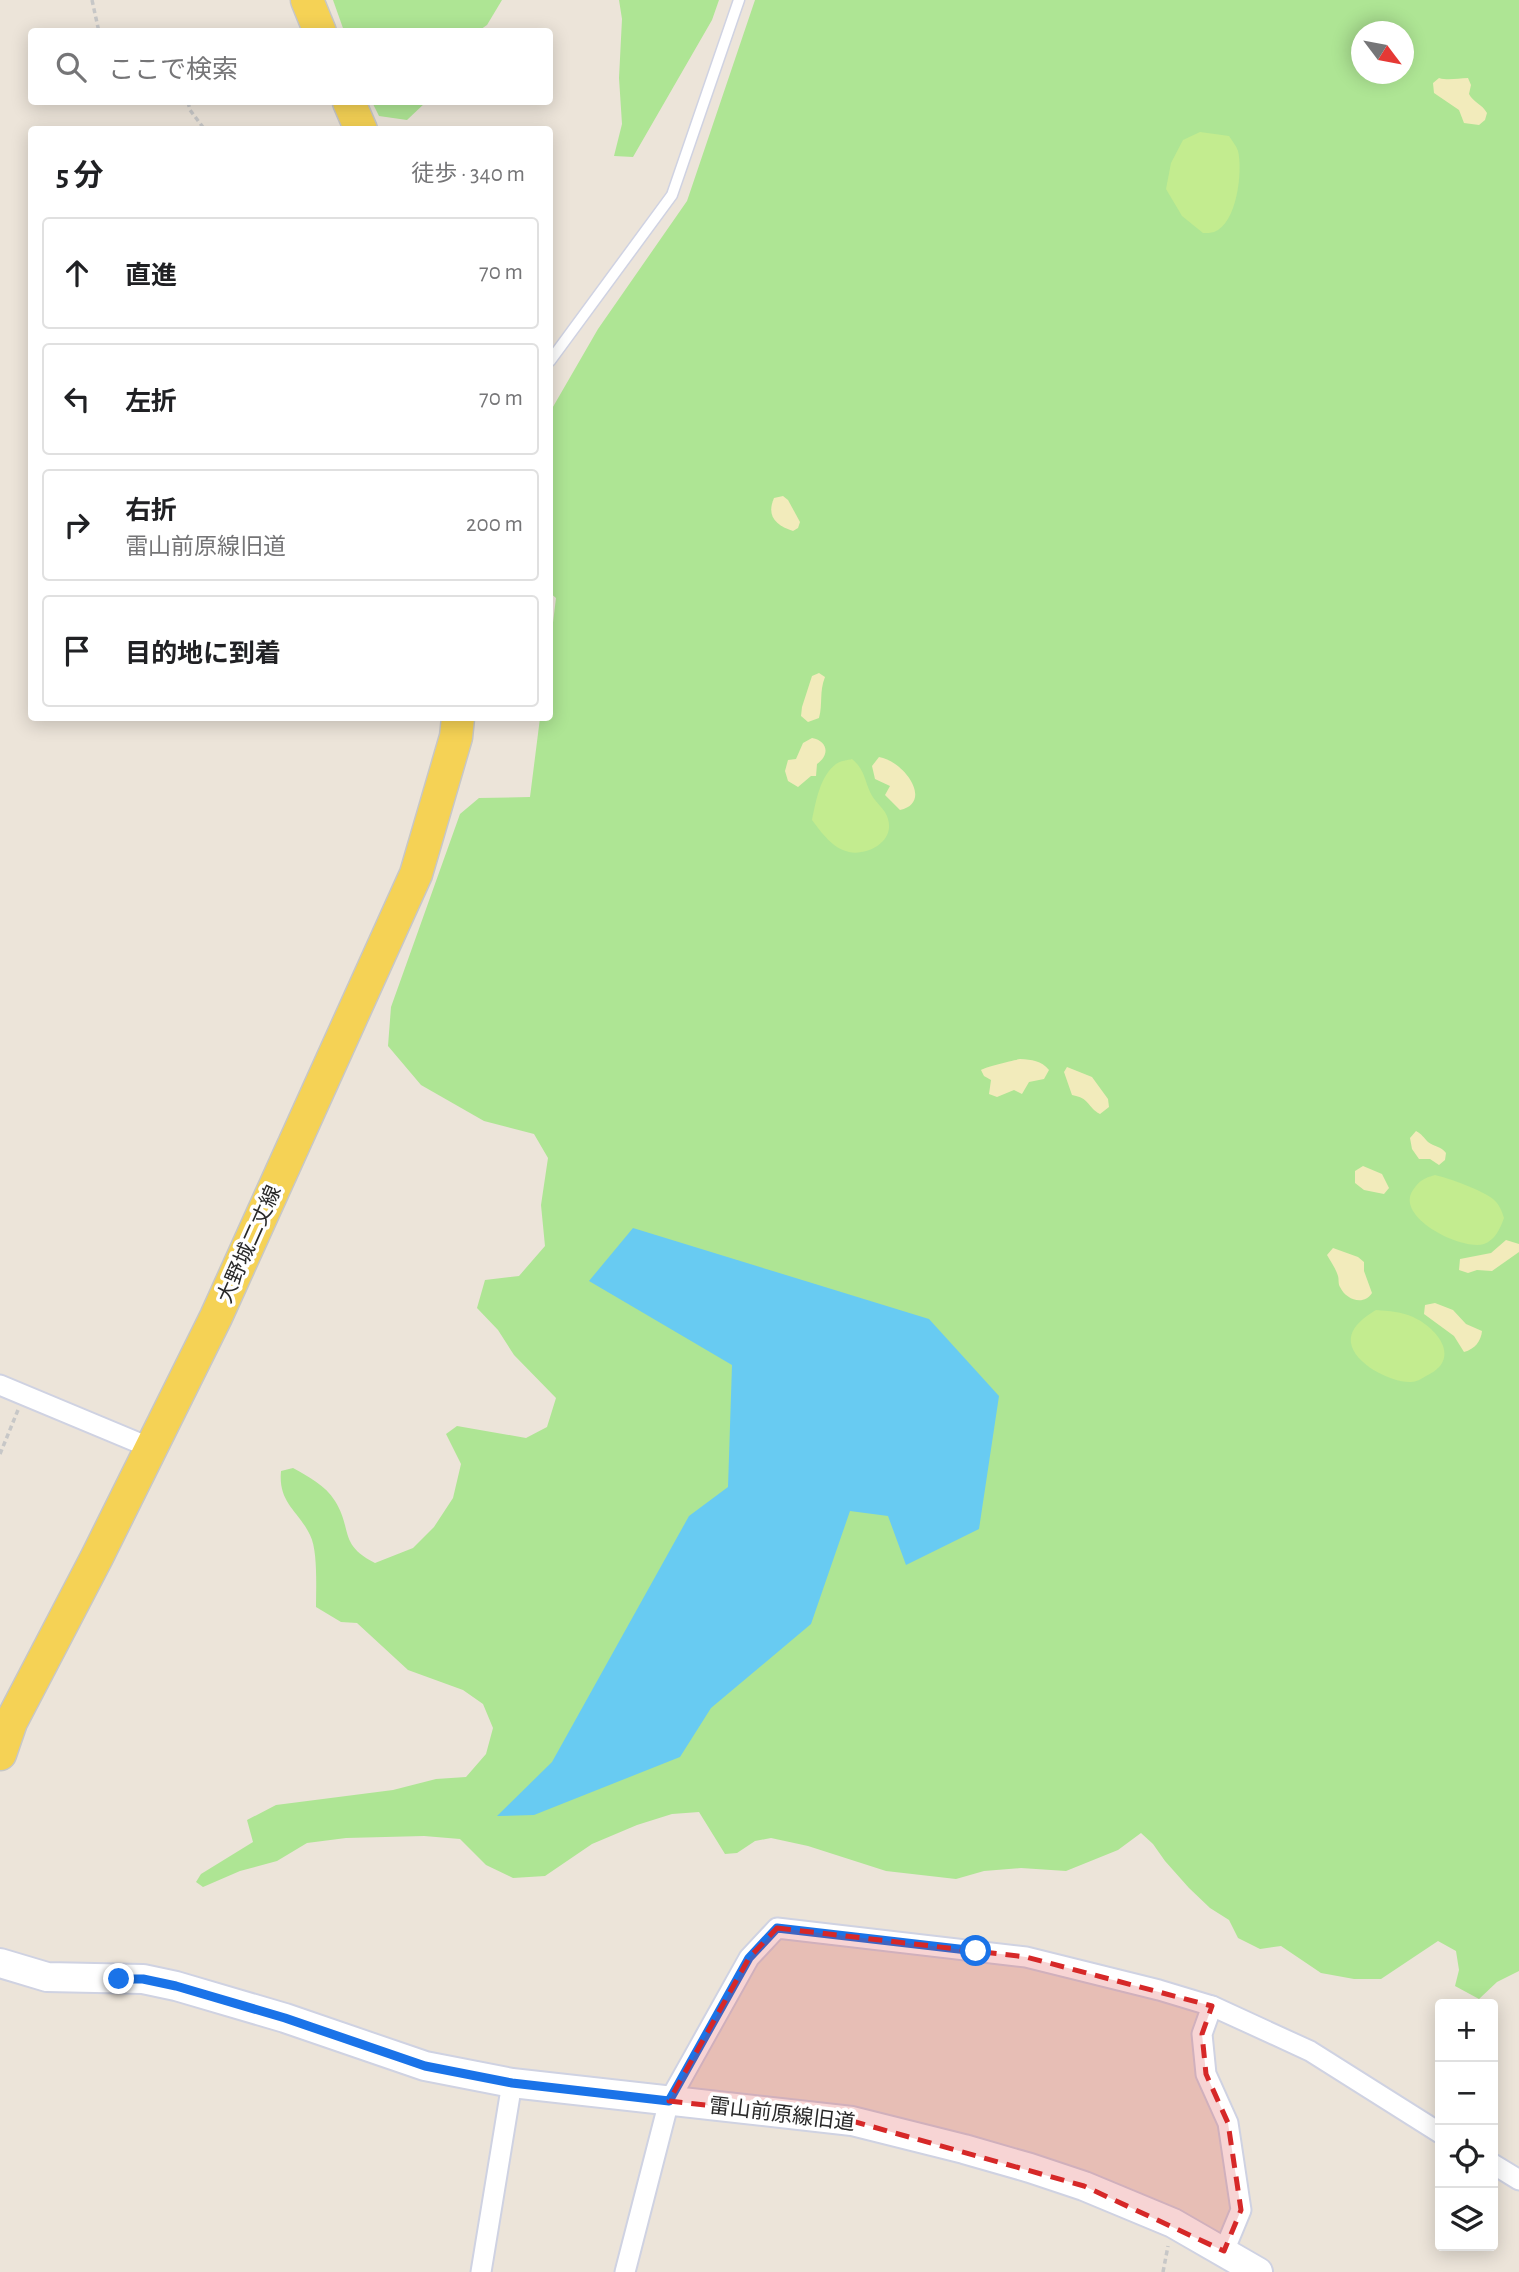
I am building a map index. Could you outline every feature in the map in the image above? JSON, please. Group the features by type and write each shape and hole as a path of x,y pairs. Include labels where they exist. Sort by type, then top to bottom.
{"main road":[{"path":"307,0 318,28"},
{"path":"350,105 359,126"},
{"name":"大野城二丈線","path":"0,1754 11,1722 216,1317 416,874 456,737 458,721"}],"street":[{"path":"0,1385 151,1448"},
{"path":"625,2272 669,2101 749,1958 777,1928 1026,1957 1212,2006 1310,2051 1435,2130"},
{"name":"雷山前原線旧道","path":"0,1963 47,1977 143,1979 176,1986 285,2018 425,2066 512,2083 852,2121 964,2149 1095,2190 1173,2223 1258,2272"},
{"path":"1212,2006 1202,2034 1206,2074 1228,2123 1241,2210 1224,2251"},
{"path":"481,2272 512,2083"},
{"path":"1498,2167 1519,2180"}],"lane":[{"path":"553,357 672,195 739,0"}],"path":[{"path":"92,0 98,28"},
{"path":"189,105 202,126"},
{"path":"0,1454 24,1395"}],"highlighted area":[{"path":"777,1928 1026,1957 1212,2006 1202,2034 1206,2074 1228,2123 1241,2210 1224,2251 1084,2186 852,2121 669,2101 749,1958"}],"green space":[{"path":"333,0 502,0 483,28 343,28"},
{"path":"619,0 719,0 712,20 633,157 614,156 622,124 619,78 622,19"},
{"path":"755,0 1519,0 1519,1971 1497,1982 1479,1999 1455,1986 1459,1970 1456,1951 1438,1941 1381,1979 1354,1979 1321,1973 1281,1946 1260,1949 1238,1938 1229,1920 1210,1908 1189,1888 1141,1833 1118,1850 1066,1871 1021,1868 984,1871 956,1879 886,1871 808,1846 771,1838 755,1841 737,1853 725,1854 699,1812 672,1814 637,1825 592,1844 545,1876 513,1878 486,1865 460,1839 424,1836 346,1838 307,1843 277,1861 240,1871 203,1887 196,1882 201,1874 253,1842 247,1820 276,1805 393,1790 436,1779 466,1777 486,1754 493,1728 483,1704 463,1690 408,1670 357,1623 341,1622 316,1607 313,1542 286,1499 281,1471 293,1468 326,1490 340,1511 351,1543 363,1556 375,1563 413,1548 434,1527 453,1498 461,1464 446,1434 457,1426 526,1438 547,1427 556,1398 514,1355 498,1330 477,1308 485,1280 519,1276 545,1246 541,1205 548,1158 534,1134 484,1121 421,1085 388,1046 391,1007 460,814 479,798 530,797 540,721 553,721 553,622 556,598 553,596 553,407 598,329 687,201"},
{"path":"374,105 423,105 407,120 379,116"},
{"path":"1200,132 1229,136 1237,149 1239,160 1239,183 1233,208 1222,227 1210,233 1203,233 1182,216 1166,189 1171,163 1183,140"},
{"path":"852,759 861,770 872,796 887,815 889,827 878,846 856,853 832,844 812,820 826,775 836,764"},
{"path":"1435,1175 1473,1188 1497,1203 1504,1218 1491,1240 1474,1245 1461,1242 1433,1230 1421,1221 1413,1211 1410,1200 1413,1190 1417,1184"},
{"path":"1376,1310 1409,1315 1431,1329 1443,1345 1445,1353 1443,1362 1437,1369 1411,1382 1384,1376 1366,1365 1354,1351 1351,1337 1359,1323"}],"sand":[{"path":"1439,78 1468,78 1471,85 1469,94 1487,113 1485,120 1479,125 1464,123 1459,110 1434,93 1433,83"},
{"path":"783,496 800,522 798,528 793,531 777,523 772,515 774,498"},
{"path":"819,673 825,677 819,718 808,722 801,716 802,707 812,676"},
{"path":"812,738 824,745 824,757 817,764 816,776 811,776 798,787 788,781 785,771 788,760 796,759 803,743"},
{"path":"879,757 898,766 912,782 915,799 910,806 900,810 885,795 890,786 875,779 872,766"},
{"path":"1020,1059 1043,1064 1049,1070 1044,1079 1029,1082 1022,1094 1014,1090 997,1097 989,1094 991,1080 984,1076 981,1070"},
{"path":"1067,1067 1092,1077 1108,1099 1109,1107 1100,1114 1085,1100 1072,1095 1064,1072"},
{"path":"1416,1131 1446,1153 1445,1160 1439,1165 1430,1159 1419,1159 1412,1149 1410,1138"},
{"path":"1363,1166 1382,1174 1389,1188 1384,1194 1364,1190 1355,1183 1355,1171"},
{"path":"1506,1240 1519,1244 1519,1252 1492,1271 1477,1270 1468,1273 1459,1270 1460,1259 1491,1253"},
{"path":"1333,1248 1364,1262 1364,1271 1372,1293 1369,1297 1355,1300 1343,1292 1327,1255"},
{"path":"1435,1303 1453,1310 1466,1324 1482,1331 1474,1347 1464,1352 1454,1336 1424,1314 1425,1305"}],"water":[{"path":"633,1228 929,1319 999,1396 979,1529 906,1565 888,1516 850,1511 811,1624 711,1708 680,1757 534,1815 497,1816 552,1762 689,1516 728,1487 732,1365 589,1281"}],"route":[{"path":"119,1979 143,1979 176,1986 285,2018 425,2066 512,2083 669,2101 749,1958 777,1928 976,1951"}]}
